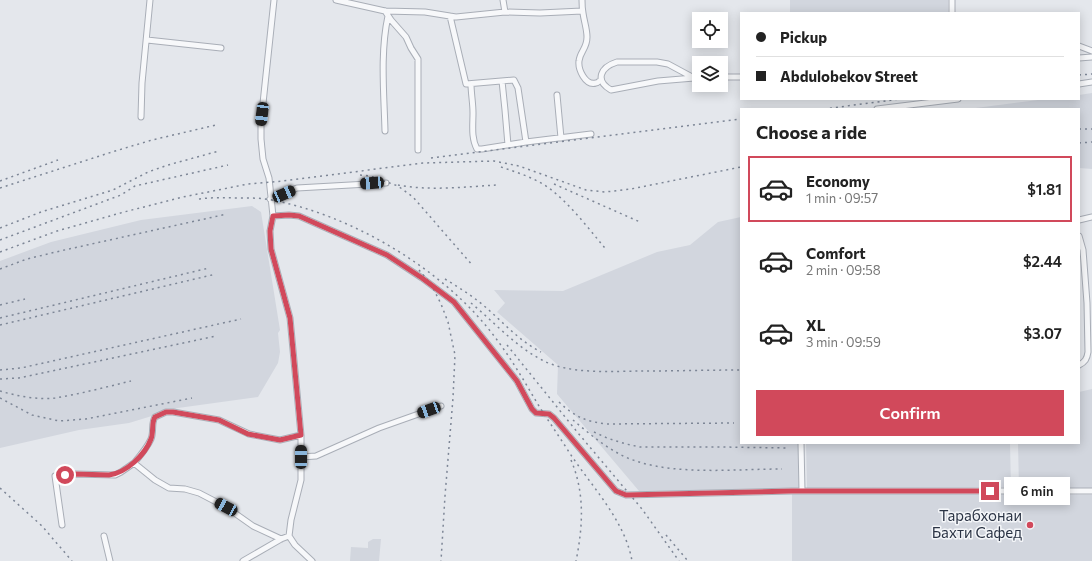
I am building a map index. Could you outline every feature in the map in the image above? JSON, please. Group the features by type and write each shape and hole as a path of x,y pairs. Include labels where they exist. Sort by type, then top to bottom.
{"street":[{"path":"141,117 142,83 150,0"},
{"path":"274,0 261,122 261,139 263,159 269,178 270,199 273,216 270,231 271,249 290,318 301,435 300,480 289,536 294,545 312,561"},
{"path":"336,0 386,14 425,12 456,17 505,12 540,13 582,11"},
{"path":"504,0 505,12"},
{"path":"582,0 587,46 579,59 580,68 583,76 588,81 597,83 601,80"},
{"path":"952,0 952,12"},
{"path":"385,131 384,53 386,14"},
{"path":"386,14 406,37 418,59 418,150"},
{"path":"450,16 466,84 514,80 518,88 526,142"},
{"path":"147,40 221,48"},
{"path":"1080,46 1092,51"},
{"path":"1080,58 1092,57"},
{"path":"692,76 668,64 657,62 617,62 603,69 601,80 605,86 611,90 658,81 692,78"},
{"path":"728,78 740,77"},
{"path":"502,81 506,110 508,145"},
{"path":"1080,84 1092,82"},
{"path":"471,84 473,136 477,149 591,134"},
{"path":"557,95 561,138"},
{"path":"885,108 950,100"},
{"path":"270,199 297,188 386,182"},
{"path":"273,216 299,216 387,255 422,278 454,302 517,381 532,409 536,413 549,414 554,418 616,491 621,494 792,491 1092,491"},
{"path":"1080,220 1092,217"},
{"path":"1080,240 1083,250 1087,303 1088,352 1087,358 1080,364"},
{"path":"301,457 316,456 379,428 441,406"},
{"path":"62,525 55,476 75,474 115,475 121,472 134,463 146,449 151,438 153,420 155,417 166,412 219,420 248,434 280,440 301,435"},
{"path":"801,444 802,492"},
{"path":"134,463 155,480 169,488 185,489 199,493 226,507 253,526 281,539"},
{"path":"104,536 110,561"},
{"path":"244,561 281,539 289,536"}],"shaded area":[{"path":"790,0 948,0 948,12 790,12"},
{"path":"1092,93 1092,169 1080,168 1080,108 976,108 1038,100 1080,100 1080,95"},
{"path":"252,206 261,212 280,330 278,333 280,352 278,363 258,397 178,408 129,423 79,430 0,448 0,261 51,242 141,220"},
{"path":"740,217 740,444 798,444 799,490 639,491 557,394 558,365 497,312 505,303 494,290 563,291 657,252 690,245 718,222"},
{"path":"1092,389 1092,488 1019,489 1018,444 1080,444 1080,392"},
{"path":"806,444 1010,444 1011,487 807,488"},
{"path":"792,493 1092,495 1092,561 792,561"},
{"path":"373,539 381,539 379,561 350,561 351,547 368,548 368,542"}],"railway":[{"path":"1080,75 1092,74"},
{"path":"832,108 892,100"},
{"path":"431,158 740,119"},
{"path":"0,188 152,140 216,125"},
{"path":"1080,129 1092,129"},
{"path":"1080,143 1092,142"},
{"path":"0,228 41,212 113,190 148,172 219,151"},
{"path":"0,181 58,160"},
{"path":"0,252 57,231 183,197 248,184 423,163 494,161 519,166 586,190 605,192 631,189 740,167"},
{"path":"0,240 121,195 135,186 228,165"},
{"path":"501,167 535,180 554,192 577,215 605,248"},
{"path":"360,175 370,176 398,186 413,197 473,266"},
{"path":"554,184 640,222"},
{"path":"398,185 422,188 496,185"},
{"path":"199,199 268,199 302,207 361,231 390,246 418,264 443,284 467,305 494,335 506,352 569,452 615,517 628,546 632,561"},
{"path":"0,269 27,259 60,251 227,214"},
{"path":"0,318 209,268"},
{"path":"419,270 431,284 441,304 448,322 455,355 441,561"},
{"path":"0,325 216,274"},
{"path":"445,279 478,301 518,337 541,352"},
{"path":"0,305 25,299"},
{"path":"471,303 523,348 542,360 565,368 592,371 740,370"},
{"path":"0,370 21,368 241,319"},
{"path":"0,379 19,378 216,336"},
{"path":"507,345 642,509 679,561"},
{"path":"0,391 27,397 55,398 131,381"},
{"path":"0,398 32,415 59,421 86,419 192,398"},
{"path":"559,402 581,418 606,424 734,423"},
{"path":"573,420 612,450 630,459 655,466 691,470 782,469"},
{"path":"594,432 607,438 640,447 789,448"},
{"path":"571,460 576,472 581,497 580,535 576,561"},
{"path":"0,488 42,526 72,561"},
{"path":"666,535 688,561"}],"place":[{"name":"Тарабхонаи Бахти Сафед","path":"1030,525"}],"route":[{"path":"65,475 115,475 121,472 134,463 146,449 151,438 153,420 159,414 166,412 219,420 248,434 280,440 301,435 290,318 271,249 270,240 273,216 289,215 299,216 387,255 422,278 454,302 517,381 532,409 536,413 549,414 554,418 616,491 621,494 792,491 990,491"}]}
